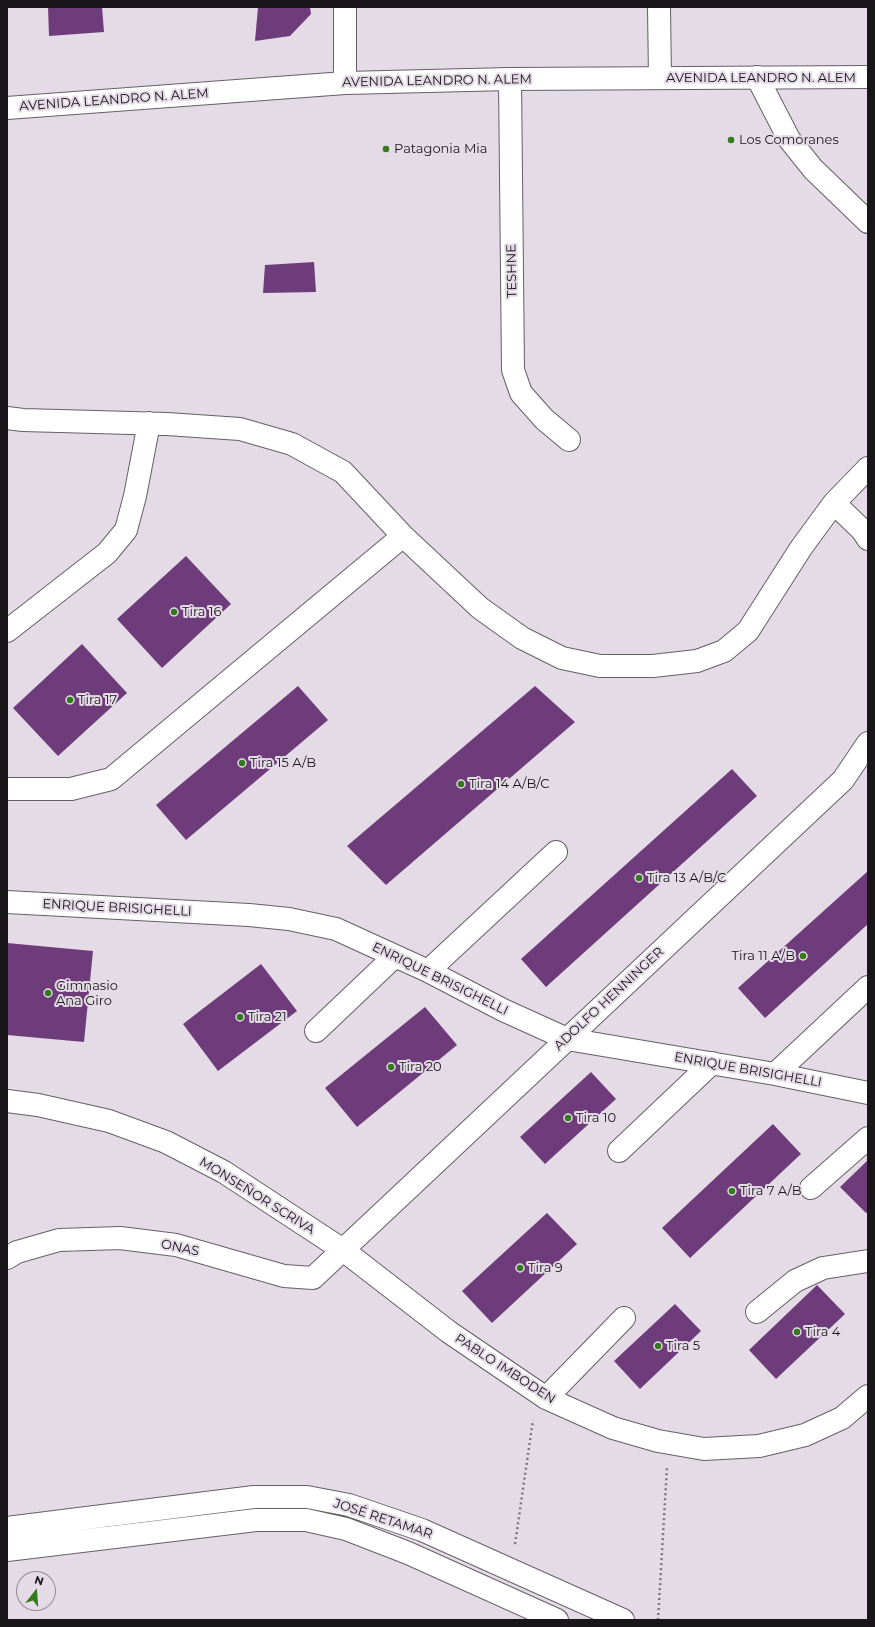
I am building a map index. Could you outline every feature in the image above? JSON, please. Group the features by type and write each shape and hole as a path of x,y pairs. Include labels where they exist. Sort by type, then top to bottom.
{"main road":[{"path":"345,7 345,83"},
{"path":"659,7 660,78"},
{"path":"757,77 789,139 813,168 868,222"},
{"name":"AVENIDA LEANDRO N. ALEM","path":"7,108 345,83 510,79 868,77"},
{"name":"TESHNE","path":"510,79 513,370 521,394 544,419 569,440"},
{"path":"7,418 23,420 240,428 292,444 343,472 403,536 480,608 522,638 562,658 600,666 652,666 697,661 724,651 748,631 801,548 834,503 868,468"},
{"path":"7,631 107,553 126,530 135,496 149,424"},
{"path":"834,503 862,530 868,539"},
{"path":"7,789 71,789 111,779 403,536"},
{"name":"ADOLFO HENNINGER","path":"343,1250 843,780 868,742"},
{"path":"428,971 556,852"},
{"name":"ENRIQUE BRISIGHELLI","path":"7,902 249,915 289,920 336,929 428,971 503,1010 567,1039 775,1074 868,1093"},
{"path":"316,1032 395,956"},
{"path":"775,1074 868,987"},
{"path":"619,1151 712,1063"},
{"name":"MONSEÑOR SCRIVA","path":"7,1101 38,1105 109,1121 166,1142 224,1172 343,1250"},
{"path":"811,1188 868,1138"},
{"name":"ONAS","path":"7,1258 17,1252 59,1240 120,1238 176,1245 284,1276 313,1278 343,1250"},
{"name":"PABLO IMBODEN","path":"343,1250 449,1332 542,1395 613,1428 668,1443 704,1449 759,1446 805,1435 842,1418 868,1396"},
{"path":"757,1312 795,1281 823,1268 868,1261"},
{"path":"542,1395 624,1318"},
{"name":"JOSÉ RETAMAR","path":"7,1528 254,1497 307,1497 349,1505 422,1530 623,1620"},
{"name":"JOSÉ RETAMAR","path":"7,1550 256,1520 306,1520 346,1529 408,1553 557,1620"}],"path":[{"path":"511,1570 542,1395"},
{"path":"658,1620 668,1443"}],"building":[{"path":"48,7 102,7 104,32 49,36"},
{"path":"258,7 310,7 311,14 290,36 255,41"},
{"path":"314,262 316,292 263,293 265,265"},
{"name":"Tira 16","path":"186,556 231,604 162,668 117,619"},
{"name":"Tira 17","path":"82,644 127,693 58,756 13,708"},
{"name":"Tira 15 A/B","path":"298,686 328,720 186,840 156,805"},
{"name":"Tira 14 A/B/C","path":"535,686 575,722 386,885 347,846"},
{"name":"Tira 13 A/B/C","path":"732,769 757,796 546,987 521,959"},
{"name":"Tira 11 A/B","path":"868,871 868,924 765,1018 738,988"},
{"name":"Gimnasio Ana Giro","path":"7,943 93,951 84,1042 7,1035"},
{"name":"Tira 21","path":"261,964 297,1011 218,1071 183,1024"},
{"name":"Tira 20","path":"425,1007 457,1045 357,1127 325,1088"},
{"name":"Tira 10","path":"591,1072 616,1099 545,1164 520,1137"},
{"name":"Tira 7 A/B","path":"773,1124 801,1154 690,1258 662,1228"},
{"path":"868,1160 868,1212 866,1213 840,1187"},
{"name":"Tira 9","path":"547,1213 577,1244 492,1323 462,1291"},
{"name":"Tira 4","path":"817,1285 845,1314 776,1379 749,1350"},
{"name":"Tira 5","path":"675,1304 701,1331 640,1389 614,1361"}],"place":[{"name":"Los Comoranes","path":"731,140"},
{"name":"Patagonia Mia","path":"386,149"},
{"name":"Tira 16","path":"174,612"},
{"name":"Tira 17","path":"70,700"},
{"name":"Tira 15 A/B","path":"242,763"},
{"name":"Tira 14 A/B/C","path":"461,784"},
{"name":"Tira 13 A/B/C","path":"639,878"},
{"name":"Tira 11 A/B","path":"803,956"},
{"name":"Gimnasio Ana Giro","path":"48,993"},
{"name":"Tira 21","path":"240,1017"},
{"name":"Tira 20","path":"391,1067"},
{"name":"Tira 10","path":"568,1118"},
{"name":"Tira 7 A/B","path":"732,1191"},
{"name":"Tira 9","path":"520,1268"},
{"name":"Tira 4","path":"797,1332"},
{"name":"Tira 5","path":"658,1346"}]}
